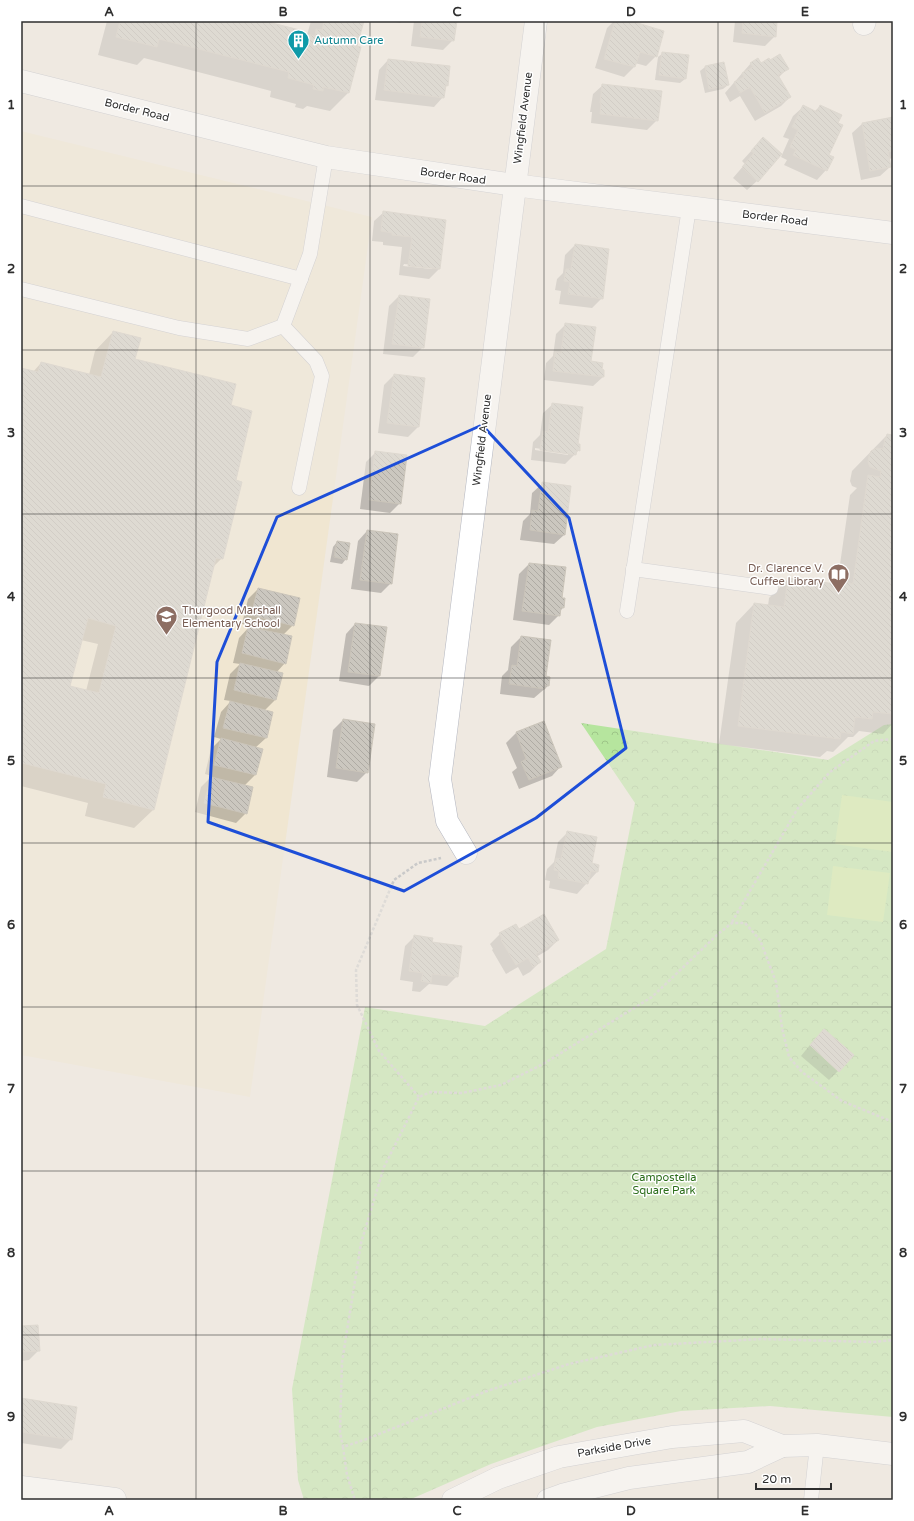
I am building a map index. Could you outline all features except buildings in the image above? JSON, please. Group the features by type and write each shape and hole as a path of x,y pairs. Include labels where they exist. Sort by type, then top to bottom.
{"street":[{"name":"Wingfield Avenue","path":"466,853 448,821 440,779 536,21"},
{"name":"Border Road","path":"21,81 326,157 514,186 893,233"},
{"name":"Parkside Drive","path":"453,1500 498,1478 559,1457 621,1445 672,1437 744,1431 782,1446"},
{"name":"Parkside Drive","path":"548,1500 629,1478 748,1462 782,1446 817,1444 893,1454"},
{"path":"21,1487 115,1499"}],"lane":[{"path":"21,289 180,328 248,339 283,326 310,254 326,157"},
{"path":"21,206 301,279"},
{"path":"626,611 689,208"},
{"path":"283,326 316,360 322,376 299,488"},
{"path":"633,569 771,588"},
{"path":"811,1500 817,1444"}],"path":[{"path":"355,1500 347,1474 340,1432 342,1362 361,1243 384,1167 419,1097 431,1092 462,1093 501,1085 543,1064 652,997 718,934 732,923 798,808 830,772 874,741 893,739"},
{"path":"419,1097 379,1051 357,1005 356,970 394,880 418,863 466,853"},
{"path":"732,923 745,923 760,940 776,982 782,1028 789,1057 802,1072 842,1101 893,1122"},
{"path":"343,1447 371,1438 487,1391 569,1364 654,1345 761,1339 873,1342 893,1340"}],"highlighted area":[{"path":"482,425 569,518 626,748 536,818 404,891 208,822 217,662 277,517"}],"shaded area":[{"name":"Thurgood Marshall Elementary School","path":"21,131 372,217 250,1097 21,1055"}],"green space":[{"name":"Campostella Square Park","path":"581,723 828,760 884,725 893,724 893,1417 770,1406 681,1411 597,1427 491,1464 409,1500 304,1500 298,1480 292,1389 365,1007 485,1026 606,949 635,803"},
{"path":"842,795 893,802 892,852 835,844"},
{"path":"833,866 890,873 883,922 827,915"}],"place":[{"name":"Autumn Care","path":"299,60"},
{"name":"Dr. Clarence V. Cuffee Library","path":"839,594"},
{"name":"Thurgood Marshall Elementary School","path":"167,636"}]}
